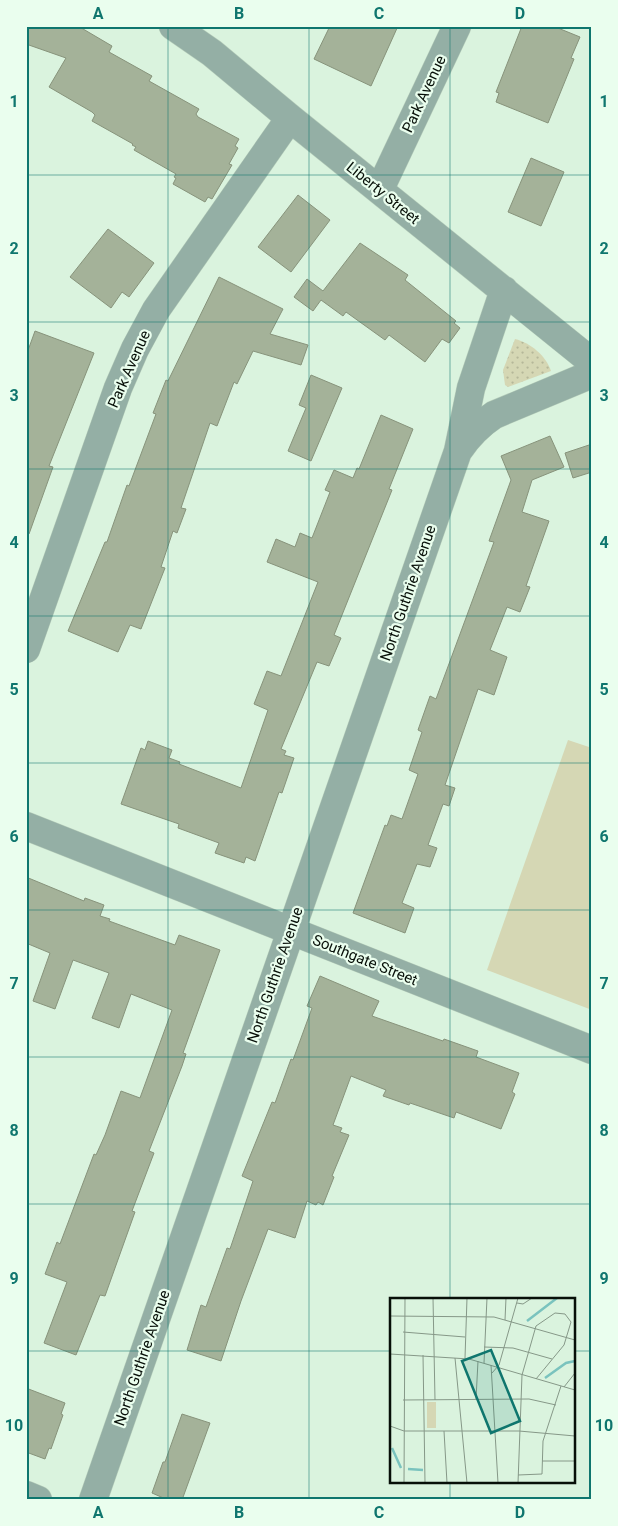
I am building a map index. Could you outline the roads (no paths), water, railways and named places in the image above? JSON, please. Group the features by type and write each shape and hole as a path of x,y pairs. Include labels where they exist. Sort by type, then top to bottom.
{"street":[{"name":"Liberty Street","path":"173,26 212,54 592,362"},
{"name":"Park Avenue","path":"380,190 456,26"},
{"name":"Park Avenue","path":"26,650 118,388 135,348 156,310 290,118"},
{"name":"North Guthrie Avenue","path":"92,1500 458,451 471,388 504,290"},
{"name":"North Guthrie Avenue","path":"458,451 469,435 481,423 494,415 592,374"},
{"name":"Southgate Street","path":"26,826 592,1050"},
{"path":"26,1495 38,1500"}]}
